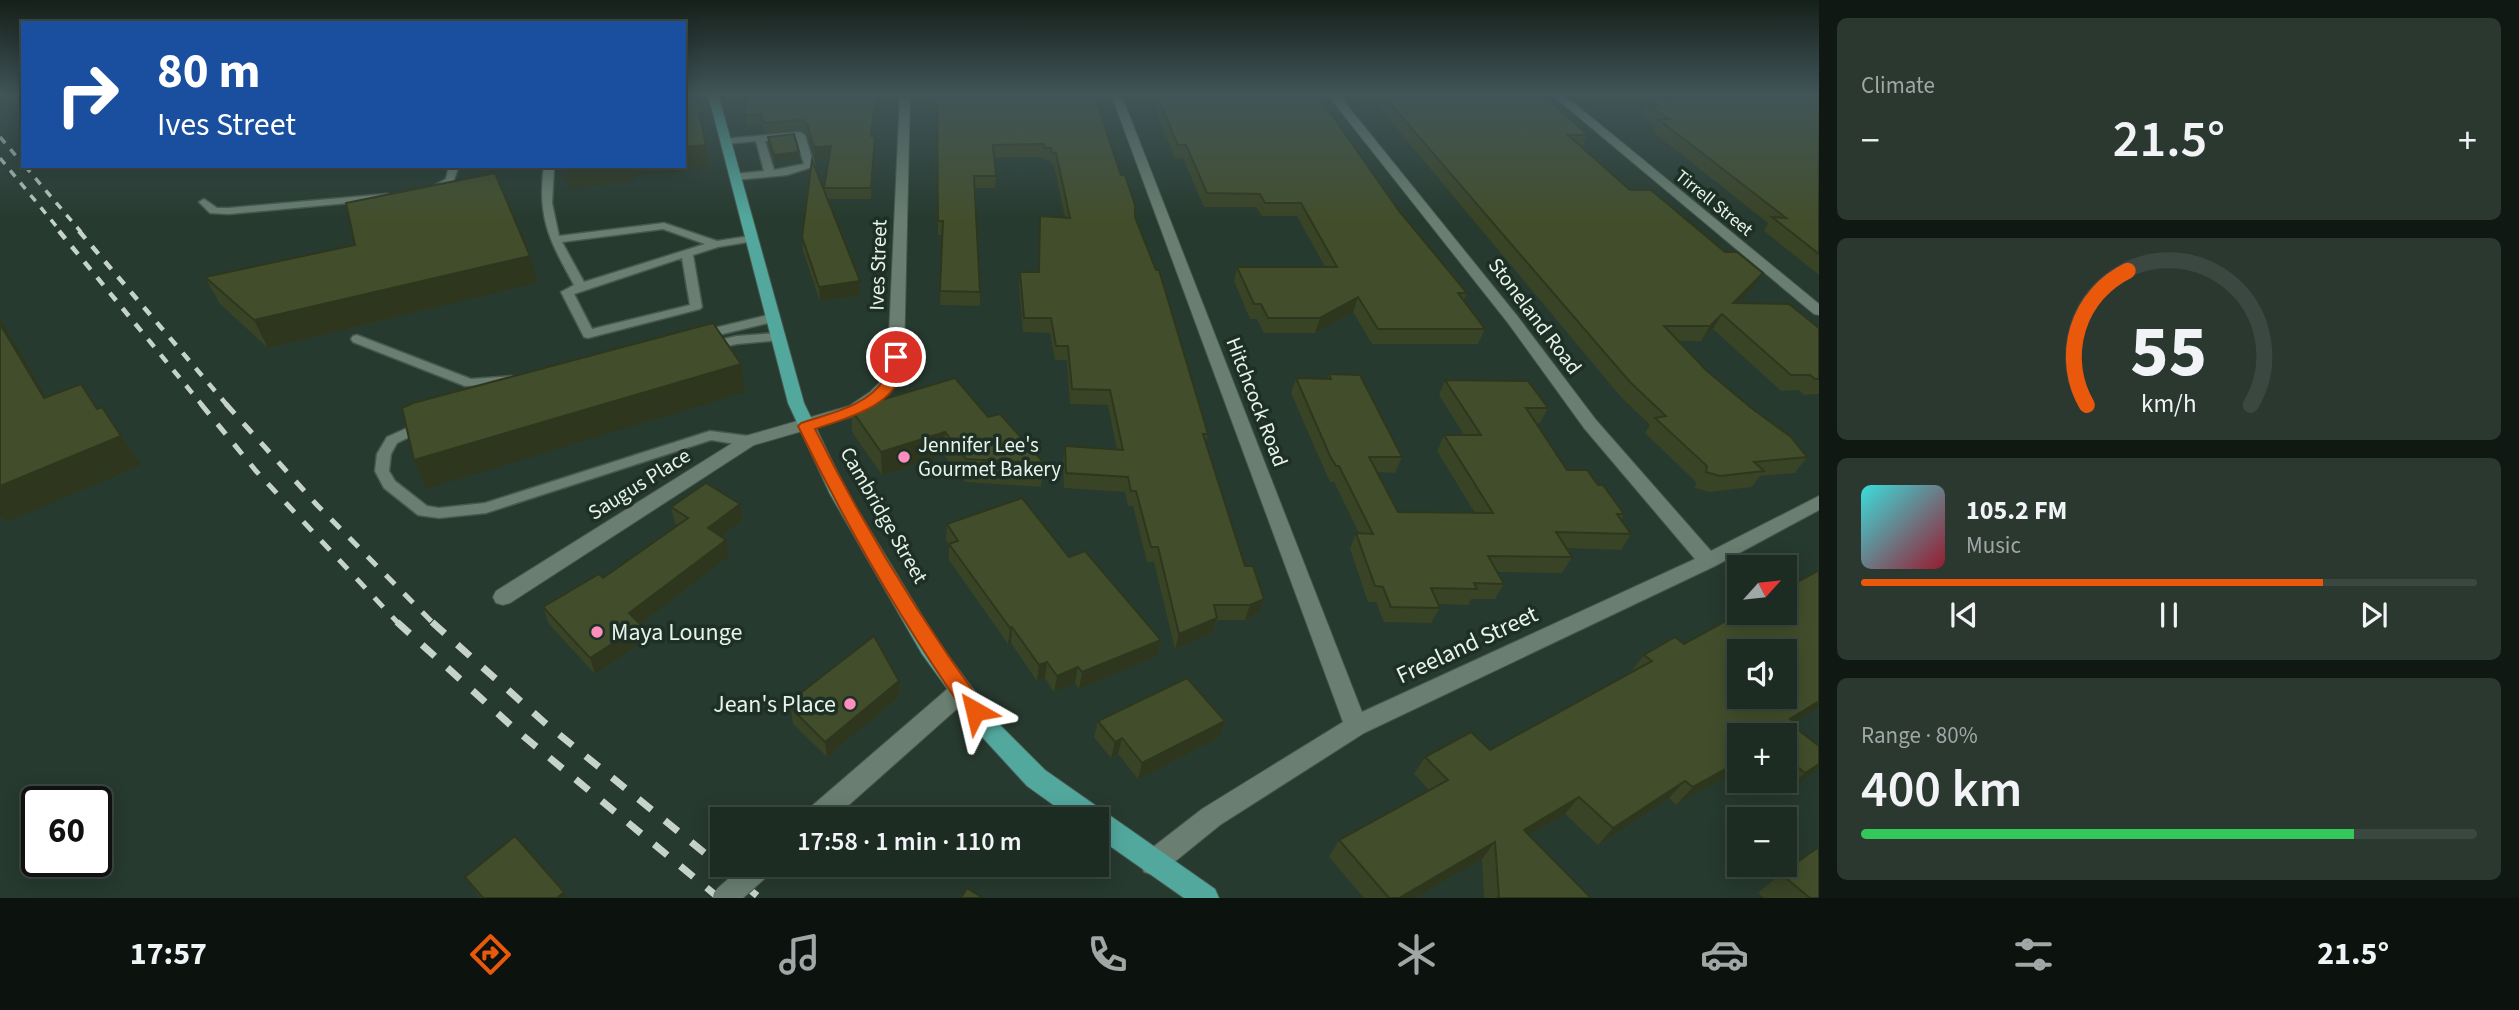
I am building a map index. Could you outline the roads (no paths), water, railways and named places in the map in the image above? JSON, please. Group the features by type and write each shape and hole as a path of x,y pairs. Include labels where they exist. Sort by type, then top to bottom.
{"main road":[{"name":"Cambridge Street","path":"725,136 796,403 839,494 930,648 960,692 991,731 1036,778 1077,807"},
{"name":"Cambridge Street","path":"1109,830 1206,898"}],"street":[{"name":"Ives Street","path":"806,426 855,410 876,396 891,380 896,357 904,136"},
{"name":"Hitchcock Road","path":"1132,136 1356,726"},
{"name":"Stoneland Road","path":"1366,136 1513,320 1590,424 1708,561"},
{"name":"Tirrell Street","path":"1607,136 1819,311"},
{"name":"Saugus Place","path":"503,597 748,441 806,426"},
{"name":"Freeland Street","path":"1153,863 1211,817 1356,726 1708,561 1819,502"},
{"path":"829,807 960,692"},
{"path":"725,898 748,877"}],"lane":[{"path":"726,141 788,136"},
{"path":"735,177 787,173 808,165 800,136"},
{"path":"760,138 770,174"},
{"path":"421,194 444,186 450,180 453,168"},
{"path":"549,168 545,194 546,214 555,240 581,287"},
{"path":"204,202 214,211 229,211 395,196"},
{"path":"555,240 664,226 716,244"},
{"path":"687,253 696,306 588,334 568,292 581,287 687,253 716,244 750,239"},
{"path":"683,340 772,318"},
{"path":"694,350 737,340 777,337"},
{"path":"357,339 470,383 524,379"},
{"path":"432,422 404,432 392,440 384,454 382,471 389,484 423,511 439,513 486,508 710,435 748,441"}],"railway":[{"path":"0,137 21,162"},
{"path":"0,158 61,232"},
{"path":"27,168 81,232"},
{"path":"59,231 202,405"},
{"path":"79,231 227,405"},
{"path":"201,404 256,471 398,623"},
{"path":"226,404 317,505 432,622"},
{"path":"432,622 545,723 760,898"},
{"path":"398,623 516,730 719,898"}],"place":[{"name":"Jennifer Lee's Gourmet Bakery","path":"904,457"},
{"name":"Maya Lounge","path":"597,632"},
{"name":"Jean's Place","path":"850,704"}]}
